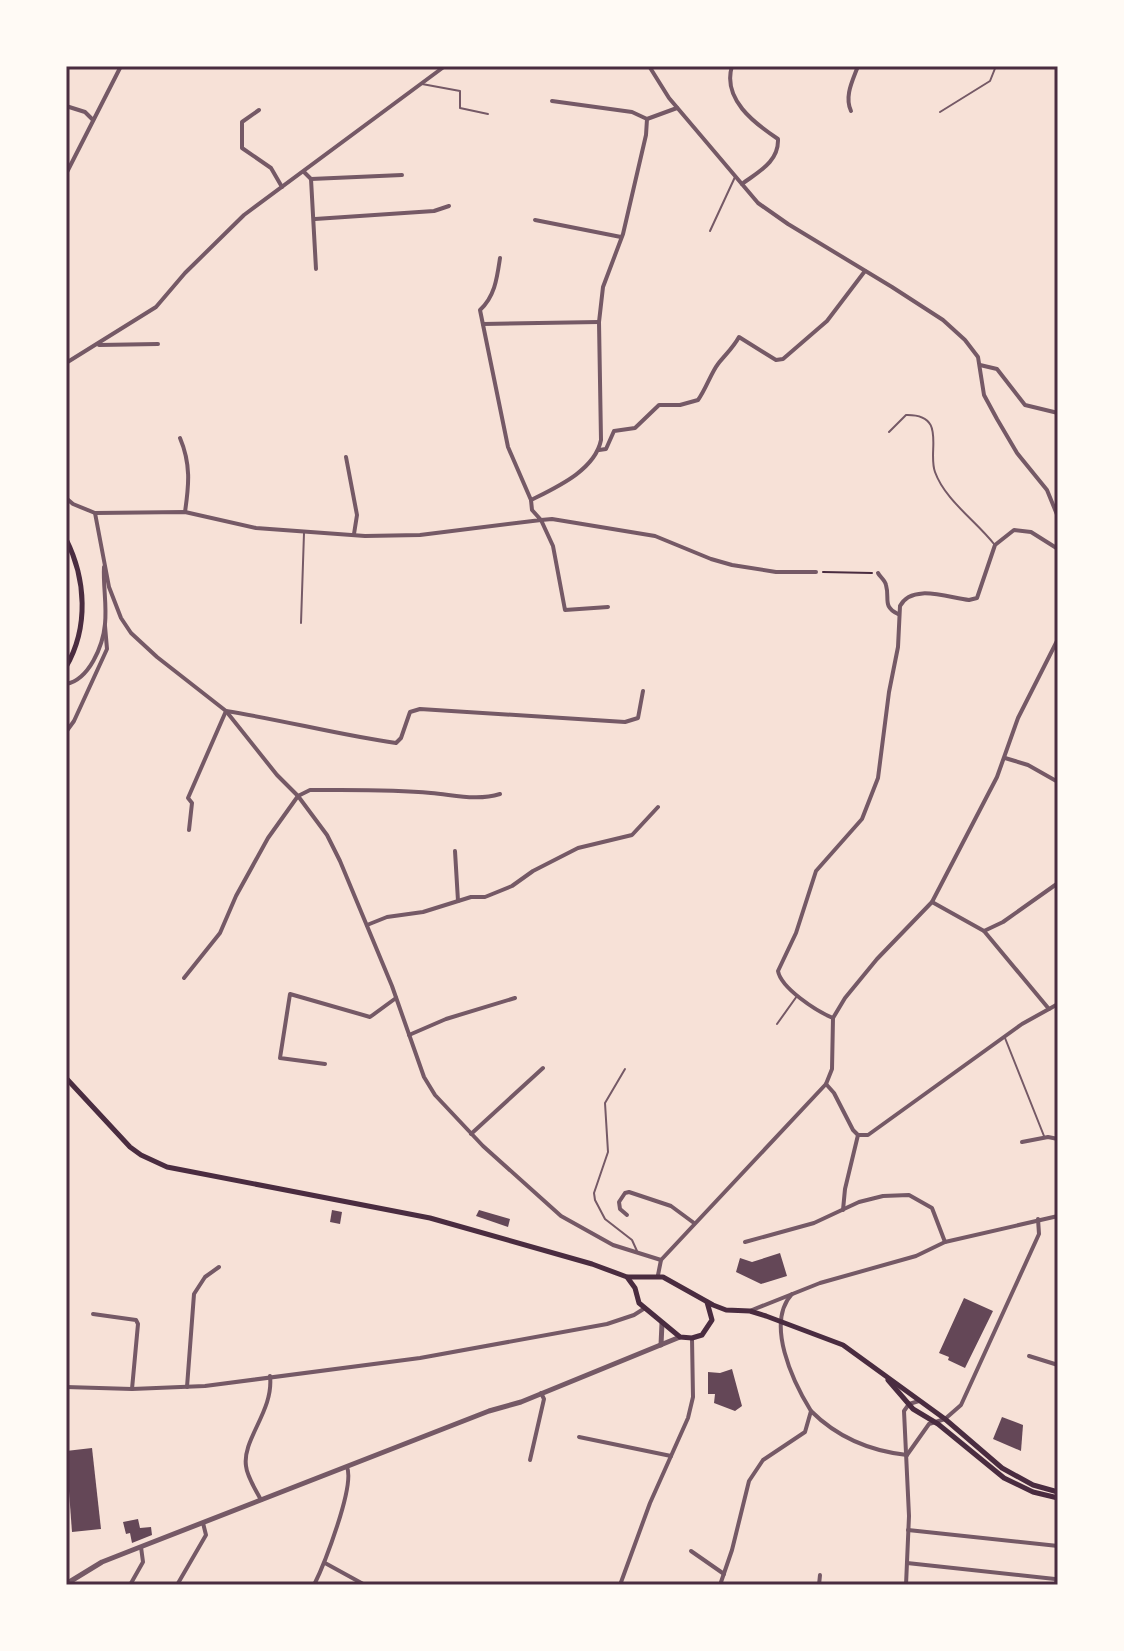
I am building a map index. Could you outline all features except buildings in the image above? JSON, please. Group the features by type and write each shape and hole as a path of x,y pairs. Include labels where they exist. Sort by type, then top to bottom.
{"main road":[{"path":"66,539 79,573 83,601 80,631 66,667"},
{"path":"66,1078 130,1147 167,1167 430,1218 592,1264 627,1277 658,1275 726,1310 750,1311 843,1345 945,1419 1014,1476 1058,1495"},
{"path":"627,1277 645,1308 680,1337 702,1335 712,1320 726,1310"},
{"path":"636,1294 645,1277"},
{"path":"707,1302 712,1320"},
{"path":"886,1377 909,1404 1004,1478 1033,1492 1058,1495"}],"street":[{"path":"66,174 121,66"},
{"path":"66,363 156,307 244,215 445,66"},
{"path":"649,66 677,108 758,203 943,320 965,340 978,357 984,395 1017,453 1047,490 1058,517"},
{"path":"732,66 730,79 739,105 778,139 779,145 767,167 742,184"},
{"path":"851,111 848,96 858,66"},
{"path":"552,101 632,112 647,119 677,108"},
{"path":"66,106 85,112 92,119"},
{"path":"259,110 242,122 242,148 271,168 282,187"},
{"path":"531,500 560,487 598,455 599,322 603,287 621,237 646,135 647,119"},
{"path":"304,172 311,179 316,269"},
{"path":"311,179 402,175"},
{"path":"315,219 434,211 449,206"},
{"path":"535,220 621,237"},
{"path":"500,258 496,284 489,302 480,310 508,447 531,500 532,510 541,520 553,546 565,610 608,607"},
{"path":"599,450 606,449 614,431 635,428 659,405 680,405 698,400 710,384 717,365 739,337 776,360 783,359 827,321 866,271"},
{"path":"483,324 599,322"},
{"path":"66,343 66,363"},
{"path":"97,345 158,344"},
{"path":"979,365 997,369 1025,405 1058,413"},
{"path":"180,438 187,456 190,481 185,512"},
{"path":"346,457 357,515 354,534"},
{"path":"66,498 95,513 185,512 228,524 365,536 420,535 552,519 655,536 732,565 776,572 816,572"},
{"path":"95,513 109,587 121,618 131,633 226,711 327,835 367,925 429,1087 471,1134 561,1216 600,1239 661,1260"},
{"path":"833,1018 819,1012 780,980 778,971 796,933 816,871 856,828 874,790 881,767 889,692 898,647 898,614 903,599 922,593 969,600 977,598 995,545 1014,530 1031,532 1058,549"},
{"path":"66,732 107,649 104,560"},
{"path":"878,573 886,585 886,602 890,610 898,614"},
{"path":"66,684 78,680 89,667 105,623"},
{"path":"658,1275 661,1260 826,1084 832,1069 833,1018 877,959 932,902 1005,758 1018,718 1058,639"},
{"path":"226,711 396,743 401,738 410,712 420,709 625,722 638,718 643,691"},
{"path":"189,830 192,803 188,798 226,711"},
{"path":"1005,758 1028,765 1058,782"},
{"path":"184,978 220,933 236,896 268,838 298,796 310,790 431,793 461,797 500,794"},
{"path":"367,925 387,917 485,897 512,886 533,871 578,848 632,835 658,807"},
{"path":"455,851 458,901"},
{"path":"984,931 1003,922 1057,885"},
{"path":"932,902 984,931 1049,1009"},
{"path":"325,1064 280,1058 290,994 370,1017 396,998"},
{"path":"409,1035 446,1019 515,998"},
{"path":"858,1135 875,1132 920,1095 1058,1004"},
{"path":"471,1134 543,1068"},
{"path":"826,1084 858,1135 843,1210"},
{"path":"1022,1142 1058,1139"},
{"path":"627,1215 620,1209 619,1202 629,1192 671,1206 694,1223"},
{"path":"745,1242 814,1223 859,1202 883,1196 909,1195 932,1208 945,1242"},
{"path":"750,1311 792,1294 916,1256 945,1242 1058,1216"},
{"path":"907,1455 933,1422 945,1419 961,1405 1039,1234 1038,1219"},
{"path":"187,1387 194,1294 205,1277 219,1267"},
{"path":"792,1294 783,1304 779,1320 784,1349 798,1390 811,1411 826,1427 869,1448 907,1455"},
{"path":"66,1387 187,1387 420,1358 607,1324 645,1308"},
{"path":"93,1314 136,1320 132,1389"},
{"path":"661,1345 662,1323"},
{"path":"66,1584 102,1562 680,1337"},
{"path":"620,1585 650,1503 688,1418 693,1397 692,1338"},
{"path":"1029,1356 1058,1365"},
{"path":"261,1500 245,1465 249,1446 270,1400 270,1376"},
{"path":"530,1460 544,1399 541,1393"},
{"path":"906,1585 908,1530 904,1411 909,1404 920,1401"},
{"path":"720,1585 749,1481 763,1460 805,1432 811,1411"},
{"path":"579,1437 671,1456"},
{"path":"314,1585 325,1563 327,1548 347,1498 350,1483 347,1467"},
{"path":"177,1585 206,1535 203,1523"},
{"path":"908,1530 1058,1546"},
{"path":"130,1585 143,1562 141,1547"},
{"path":"691,1551 724,1574"},
{"path":"325,1563 365,1585"},
{"path":"907,1563 1055,1579 1058,1583"},
{"path":"819,1585 820,1575"}],"lane":[{"path":"940,112 990,81 996,66"},
{"path":"421,84 460,91 460,108 488,114"},
{"path":"710,231 735,176"},
{"path":"889,432 906,415 920,417 931,425 934,435 933,468 937,476 954,500 995,545"},
{"path":"301,623 304,531"},
{"path":"777,1024 798,995"},
{"path":"1004,1037 1044,1138"},
{"path":"625,1069 605,1103 608,1152 594,1193 605,1219 632,1240 637,1253"}],"path":[{"path":"816,572 878,573"}]}
